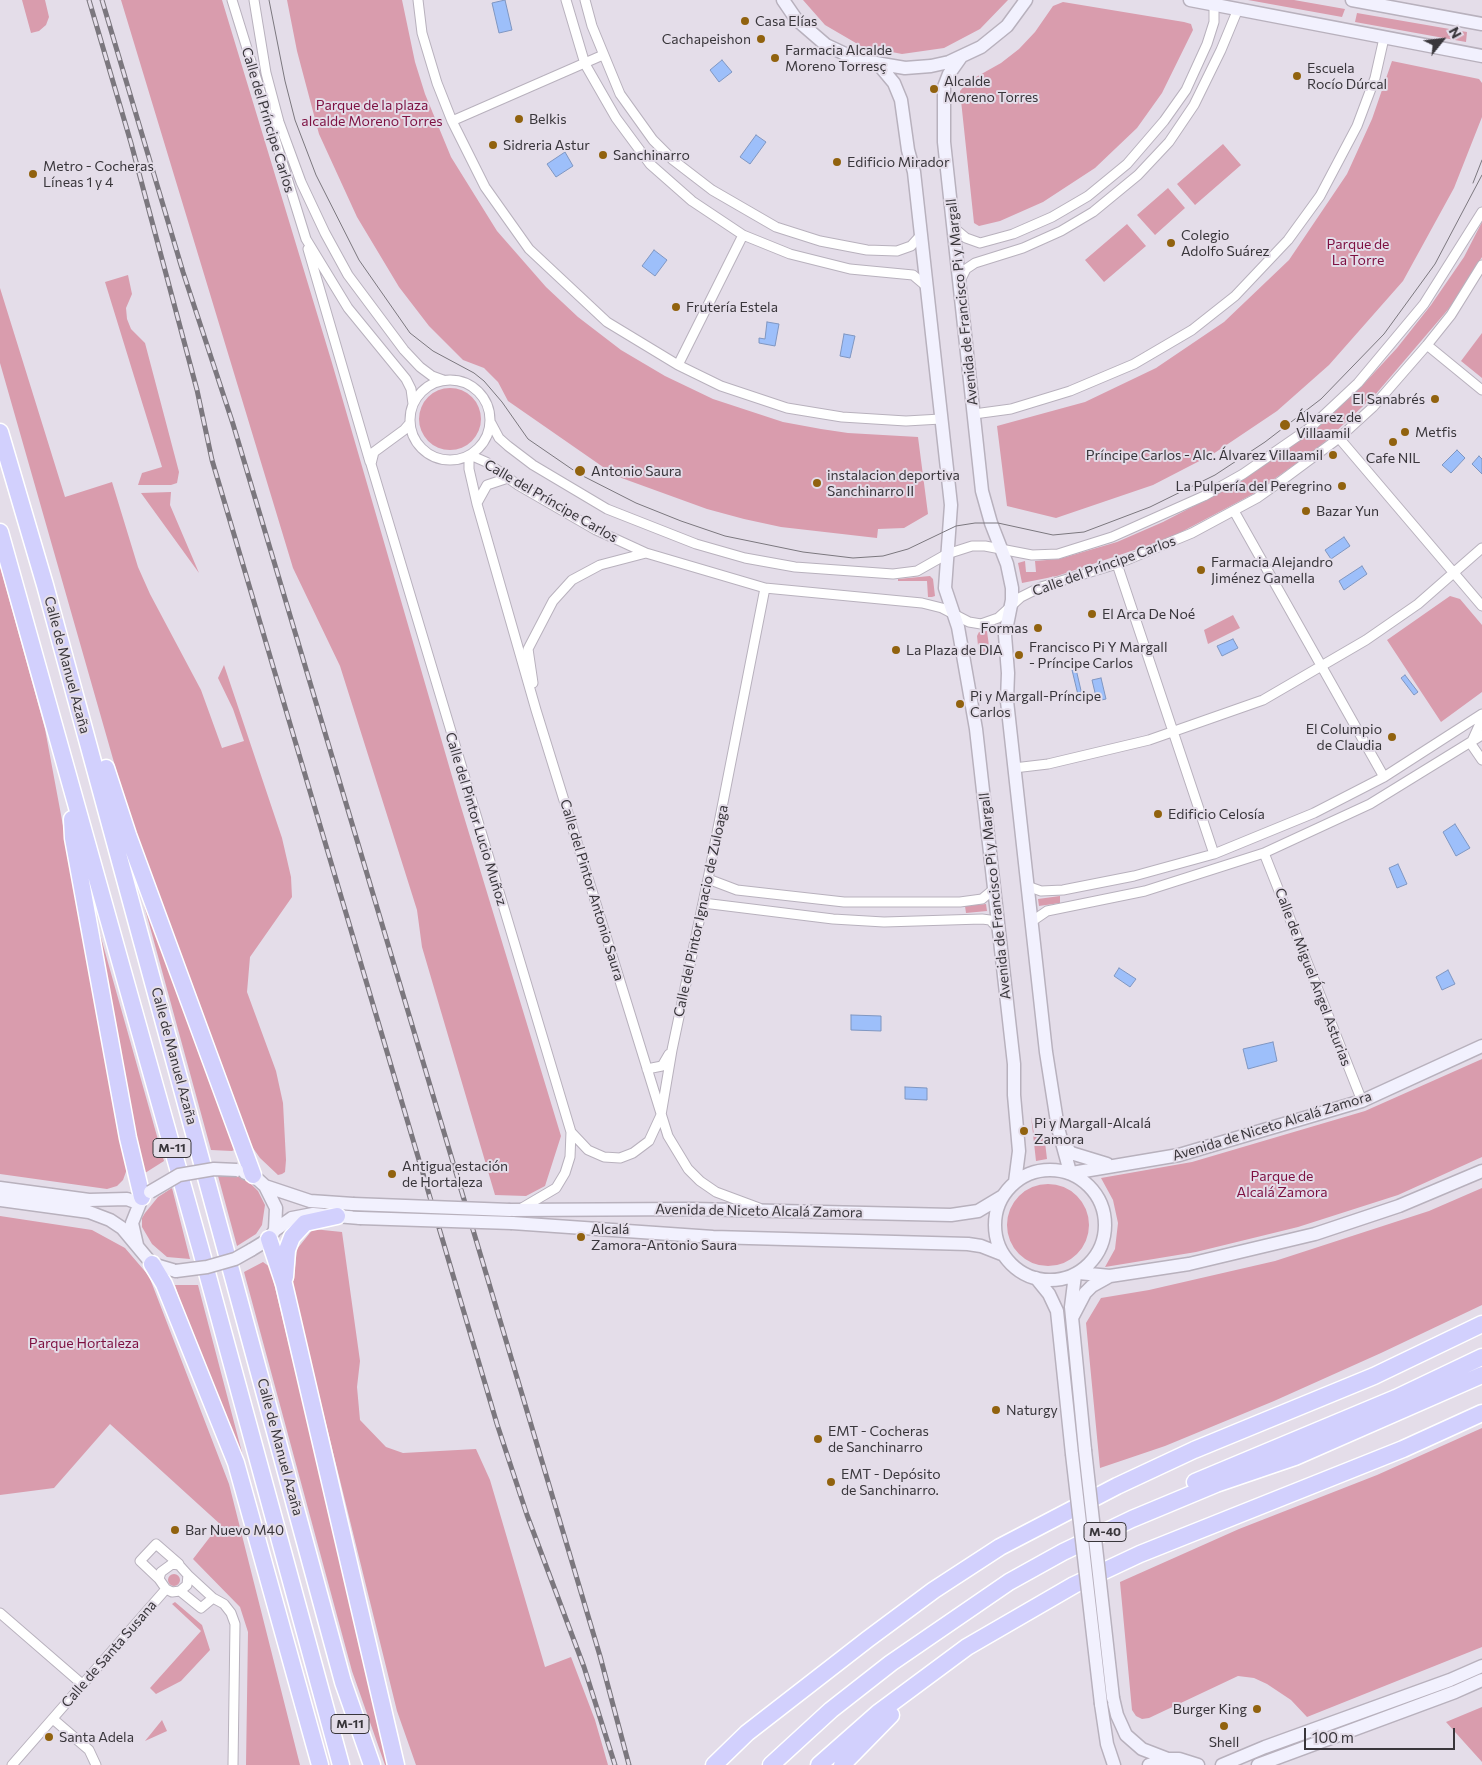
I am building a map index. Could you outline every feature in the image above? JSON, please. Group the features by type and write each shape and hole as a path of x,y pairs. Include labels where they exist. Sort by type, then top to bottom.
{"highway":[{"name":"Calle de Manuel Azaña","path":"0,432 45,585 343,1682"},
{"name":"Calle de Manuel Azaña","path":"0,532 190,1210 341,1765"},
{"path":"45,585 128,835 259,1181"},
{"path":"69,781 73,838 128,1138 143,1197"},
{"path":"284,1284 287,1250 292,1237 305,1223 337,1216"},
{"path":"272,1235 396,1765"},
{"path":"152,1264 164,1284 236,1463 320,1765"},
{"path":"714,1765 747,1733 810,1684 934,1590 1000,1547 1117,1486 1194,1450 1374,1376 1482,1324"},
{"path":"832,1710 878,1664 931,1623 994,1582 1061,1543 1218,1471 1396,1398 1482,1357"},
{"name":"M-40","path":"771,1765 832,1710 941,1627 1009,1582 1063,1552 1132,1519 1216,1484 1296,1457 1482,1375"},
{"name":"M-40","path":"818,1765 878,1714 968,1647 1074,1585 1140,1554 1403,1449 1482,1413"},
{"path":"842,1765 931,1674"},
{"path":"343,1682 372,1765"},
{"name":"M-11","path":"343,1682 347,1712 362,1765"},
{"path":"724,1765 810,1684"},
{"path":"383,1704 407,1765"}],"street":[{"name":"Calle del Príncipe Carlos","path":"232,0 306,239 371,464"},
{"name":"Calle del Príncipe Carlos","path":"254,0 266,73 279,122 301,182 325,233 348,275 404,350 426,371 444,380"},
{"path":"418,0 422,33 437,83 452,121 485,187 529,249 608,322 678,365 721,386 787,408 842,417 906,421 941,419"},
{"path":"566,0 585,64 616,118 650,164 692,201 743,235 790,254 832,266 913,275 926,286"},
{"path":"585,0 603,54 620,94 653,140 673,160 731,203 776,227 845,246 886,252 897,251 911,246 921,235"},
{"path":"783,0 796,19 826,45 846,56 880,65 915,68 931,66 961,57 994,37 1007,26 1026,0"},
{"path":"1190,0 1482,56"},
{"path":"1352,0 1482,24"},
{"path":"954,228 966,238 980,243 1013,234 1052,217 1088,196 1127,164 1164,121 1186,90 1207,44 1214,22 1214,5"},
{"path":"960,282 971,265 1023,248 1060,231 1093,212 1138,175 1169,142 1194,106 1222,50 1238,8"},
{"path":"974,414 1011,409 1048,398 1134,364 1192,330 1235,296 1288,240 1320,196 1357,126 1375,78 1384,38"},
{"path":"452,121 585,64 603,54"},
{"name":"Avenida de Francisco Pi y Margall","path":"961,57 945,81 943,92 944,142 984,499 1010,576 1010,609 1005,635 1008,673 1006,696 1046,1052 1060,1139 1071,1172"},
{"name":"Avenida de Francisco Pi y Margall","path":"880,65 894,83 901,100 908,150 914,172 952,514 945,588 961,642 975,720 1014,1068 1014,1095 1019,1151 1015,1182"},
{"name":"Calle del Príncipe Carlos","path":"1001,549 1032,555 1051,555 1112,537 1204,496 1269,457 1311,427 1358,383 1424,304 1482,212"},
{"path":"678,365 743,235"},
{"name":"Calle del Príncipe Carlos","path":"306,239 348,308 406,379 411,389 413,404"},
{"name":"Calle del Príncipe Carlos","path":"1010,609 1021,597 1041,587 1117,564 1192,533 1234,511 1281,482 1338,438 1373,407 1427,345 1450,315 1482,265"},
{"path":"1427,345 1482,390"},
{"path":"444,380 467,383 480,393 489,407 491,423 486,438 469,456 453,460 430,455 414,438 410,423 413,404 422,390 444,380"},
{"path":"371,464 374,452 404,430 410,423"},
{"name":"Calle del Príncipe Carlos","path":"491,423 499,438 508,446 607,509 696,544 745,558 795,567 893,574 917,571 947,554"},
{"path":"1338,438 1482,606"},
{"name":"Calle del Príncipe Carlos","path":"469,456 486,462 508,478 596,530 646,553 765,588 922,603 953,613"},
{"name":"Calle del Pintor Antonio Saura","path":"469,456 469,469 477,504 536,710 668,1136 679,1156 700,1181 732,1199 774,1212"},
{"name":"Calle del Pintor Lucio Muñoz","path":"371,464 571,1132 570,1157 566,1173 556,1188 515,1210"},
{"path":"477,504 479,495 487,485 508,478"},
{"path":"1234,511 1384,777"},
{"path":"947,554 979,546 1001,549"},
{"path":"1014,768 1048,764 1174,733 1263,700 1366,640 1418,604 1454,575 1482,548"},
{"name":"Calle del Pintor Antonio Saura","path":"536,710 528,649 552,601 572,580 600,564 646,553"},
{"path":"1117,564 1214,854"},
{"name":"Calle del Pintor Ignacio de Zuloaga","path":"571,1132 588,1150 604,1157 620,1158 633,1154 649,1141 661,1115 672,1050 708,879 765,588"},
{"path":"953,613 969,622 981,624 998,618 1010,609"},
{"path":"1027,886 1041,891 1064,890 1134,876 1214,854 1314,813 1384,777 1482,714"},
{"path":"1471,744 1482,719"},
{"path":"1031,922 1047,911 1145,891 1264,853 1370,804 1471,744 1482,735"},
{"path":"1471,744 1482,760"},
{"name":"Calle de Miguel Ángel Asturias","path":"1264,853 1362,1101"},
{"path":"708,879 737,890 844,902 960,902 982,899 994,889"},
{"path":"703,903 833,919 884,922 982,919 990,920 999,930"},
{"name":"Avenida de Niceto Alcalá Zamora","path":"1071,1172 1179,1155 1362,1101 1482,1046"},
{"path":"647,1069 662,1066 672,1050"},
{"name":"Avenida de Niceto Alcalá Zamora","path":"1060,1139 1071,1153 1112,1166"},
{"path":"0,1188 89,1200 127,1199 143,1197 179,1175 214,1169 237,1170 259,1181 276,1208 272,1235 251,1250 235,1259 207,1267 176,1271 152,1264 122,1228 90,1212 0,1200"},
{"path":"1168,1759 1142,1749 1126,1735 1117,1716 1113,1698 1085,1450 1071,1295 1077,1274 1099,1251 1106,1223 1098,1198 1085,1181 1071,1172 1039,1171 1015,1182 1003,1196 995,1220 998,1244 1004,1255 1018,1270 1036,1278 1059,1280 1077,1274 1110,1276 1189,1264 1315,1234 1399,1206 1482,1171"},
{"name":"Avenida de Niceto Alcalá Zamora","path":"259,1181 310,1201 515,1210 693,1209 951,1215 978,1211 1003,1196"},
{"path":"138,1247 132,1223 143,1197"},
{"name":"Avenida de Niceto Alcalá Zamora","path":"272,1235 292,1218 313,1214 360,1218 512,1223 713,1237 968,1244 981,1246 1004,1255"},
{"path":"1072,1319 1085,1293 1092,1286 1110,1276"},
{"path":"1036,1278 1049,1294 1057,1311 1101,1704 1107,1744 1114,1765"},
{"path":"188,1576 187,1585 180,1591 172,1592 166,1589 159,1579 140,1561 156,1544 188,1576 213,1598 224,1604 231,1613 235,1624 233,1765"},
{"path":"159,1579 166,1566 179,1565"},
{"name":"Calle de Santa Susana","path":"12,1765 166,1589"},
{"path":"180,1591 201,1608 213,1598"},
{"path":"0,1613 82,1684"},
{"path":"1222,1765 1265,1747 1450,1680 1482,1666"},
{"path":"1258,1765 1455,1692 1482,1680"},
{"name":"Calle de Santa Susana","path":"53,1719 89,1750 96,1765"},
{"path":"1149,1765 1168,1759 1179,1759 1198,1765"}],"green space":[{"path":"22,0 45,0 49,17 46,25 39,31 31,33"},
{"path":"121,0 222,0 332,363 458,797 561,1136 545,1186 526,1196 495,1195 422,947 417,910 340,666 293,568"},
{"name":"Parque de la plaza alcalde Moreno Torres","path":"287,0 402,0 415,62 425,94 451,157 497,231 546,287 578,317 621,350 665,376 713,399 783,422 848,433 918,437 928,514 904,528 878,529 877,538 781,527 744,519 707,509 616,476 508,401 498,382 484,368 463,360 429,326 399,287 357,217 319,134 297,51"},
{"path":"803,0 1008,0 980,29 944,48 902,54 861,46 825,25"},
{"path":"1248,0 1294,0 1345,9 1342,17"},
{"path":"1063,2 1184,22 1191,24 1193,30 1162,93 1137,128 1095,168 1043,202 1000,221 979,226 974,223 960,91 969,81 1001,63 1019,49 1035,32 1053,6"},
{"path":"1357,13 1467,32 1466,42 1355,22"},
{"name":"Parque de La Torre","path":"1392,61 1479,79 1482,83 1482,117 1454,188 1403,281 1329,365 1277,411 1213,454 1153,485 1056,518 1007,506 997,426 1085,402 1156,368 1224,322 1289,260 1347,174 1372,119"},
{"path":"1223,144 1241,165 1195,205 1177,184"},
{"path":"1168,188 1185,208 1155,235 1137,215"},
{"path":"1482,222 1482,257 1451,306 1375,395 1318,448 1253,494 1170,538 1057,576 1022,583 1018,563 1025,561 1026,572 1036,572 1035,561 1059,559 1117,542 1163,522 1240,482 1313,431 1360,388 1397,348 1431,305 1464,257"},
{"path":"1127,224 1146,246 1104,282 1085,260"},
{"path":"128,275 132,294 126,308 127,319 131,329 145,343 179,472 177,483 171,485 138,485 142,473 162,467 105,282"},
{"path":"0,288 65,497 112,482 138,567 150,594 201,690 222,748 244,741 233,709 218,678 224,665 282,838 291,877 292,897 250,957 247,992 276,1071 283,1103 286,1160 285,1172 282,1174 278,1175 260,1158 248,1141 133,829 0,363"},
{"path":"1482,333 1482,378 1461,361"},
{"path":"450,388 467,393 472,397 476,402 481,419 476,436 472,441 467,445 450,450 433,445 428,441 424,436 419,419 424,402 428,397 433,393"},
{"path":"171,492 170,505 199,573 141,493"},
{"path":"0,566 45,729 127,1169 123,1180 117,1186 107,1189 0,1174"},
{"path":"930,576 933,579 935,596 932,597 928,597 927,581 898,581 898,579"},
{"path":"1450,596 1460,599 1482,625 1482,692 1441,722 1387,640"},
{"path":"1233,615 1240,628 1208,644 1204,630"},
{"path":"987,631 990,654 979,655 977,636 979,632"},
{"path":"1060,896 1060,903 1039,906 1038,899"},
{"path":"145,897 236,1149 232,1151 211,1150 144,905"},
{"path":"986,904 987,911 966,913 965,906"},
{"path":"96,920 164,1161 145,1173 141,1171"},
{"name":"Parque de Alcalá Zamora","path":"1482,1059 1482,1157 1398,1195 1298,1227 1196,1252 1105,1267 1115,1249 1118,1223 1113,1200 1101,1178 1192,1162 1365,1111"},
{"path":"1031,1116 1034,1134 1044,1134 1047,1159 1036,1161"},
{"path":"218,1176 239,1177 249,1182 258,1191 265,1205 262,1225 256,1234 237,1246"},
{"path":"1048,1184 1064,1187 1077,1196 1086,1209 1089,1225 1086,1241 1077,1254 1064,1263 1048,1266 1032,1263 1019,1254 1010,1241 1007,1225 1010,1209 1019,1196 1032,1187"},
{"path":"172,1188 190,1259 167,1257 152,1244 142,1227 142,1218 145,1213 158,1197"},
{"path":"1482,1188 1482,1305 1274,1401 1165,1446 1100,1468 1086,1323 1101,1298 1149,1290 1275,1261 1429,1211"},
{"name":"Parque Hortaleza","path":"0,1216 92,1230 125,1248 149,1276 229,1484 300,1765 246,1765 248,1632 240,1607 193,1559 220,1524 110,1424 54,1488 0,1495"},
{"path":"313,1229 342,1232 360,1361 357,1387 360,1420 386,1447 403,1453 476,1449 490,1480 545,1667 571,1657 595,1720 608,1765 416,1765 397,1711 290,1278 294,1277 297,1249"},
{"path":"263,1262 270,1267 391,1765 385,1765 352,1671 244,1272"},
{"path":"175,1285 198,1285 250,1483 231,1427 190,1331"},
{"path":"1482,1428 1482,1647 1307,1717 1291,1700 1267,1684 1254,1678 1238,1676 1149,1718 1142,1719 1136,1716 1132,1710 1120,1582 1239,1529 1377,1475"},
{"path":"174,1574 180,1580 174,1586 168,1580"},
{"path":"175,1602 202,1625 210,1650 181,1681 156,1694 150,1688 201,1631 172,1604"},
{"path":"1482,1707 1482,1762 1446,1722"},
{"path":"162,1720 167,1731 145,1741"}],"water":[{"path":"505,0 512,30 499,33 492,3"},
{"path":"722,60 732,72 719,82 710,70"},
{"path":"756,135 766,142 750,164 740,157"},
{"path":"565,152 573,166 556,177 547,164"},
{"path":"654,250 667,260 655,276 642,266"},
{"path":"767,322 779,324 775,346 759,343 759,338 765,339"},
{"path":"844,334 855,336 850,358 840,356"},
{"path":"1457,450 1465,458 1451,473 1442,465"},
{"path":"1479,456 1482,459 1482,474 1472,464"},
{"path":"1344,537 1350,546 1331,559 1325,550"},
{"path":"1362,566 1367,574 1344,590 1339,581"},
{"path":"1233,639 1238,648 1222,656 1217,646"},
{"path":"1076,669 1083,699 1079,699 1072,670"},
{"path":"1405,675 1418,692 1414,695 1401,678"},
{"path":"1101,678 1106,699 1097,701 1092,680"},
{"path":"1455,824 1470,848 1456,856 1443,832"},
{"path":"1398,864 1407,884 1397,888 1389,868"},
{"path":"1119,968 1136,979 1130,987 1114,976"},
{"path":"1448,970 1455,984 1442,990 1436,977"},
{"path":"851,1015 881,1016 881,1031 851,1030"},
{"path":"1273,1042 1277,1061 1248,1069 1243,1049"},
{"path":"905,1087 927,1088 927,1100 905,1099"}],"tram line":[{"path":"269,0 285,81 295,120 316,175 359,260 410,333 433,351 474,373 484,381 502,402 528,439 579,474 636,503 681,521 725,536 803,552 853,558 883,556 908,549 956,526 975,523 998,523 1053,535 1084,532 1150,507 1215,475 1265,442 1321,399 1384,334 1435,264 1482,175"},
{"path":"1473,183 1482,160"}],"railway":[{"path":"89,0 131,143 197,390 212,460 497,1424 527,1515 584,1667 615,1765"},
{"path":"102,0 183,272 233,424 600,1656 629,1765"}],"place":[{"name":"Casa Elías","path":"745,21"},
{"name":"Cachapeishon","path":"761,39"},
{"name":"Farmacia Alcalde Moreno Torresç","path":"775,58"},
{"name":"Escuela Rocío Dúrcal","path":"1297,76"},
{"name":"Alcalde Moreno Torres","path":"934,89"},
{"name":"Belkis","path":"519,119"},
{"name":"Sidreria Astur","path":"493,145"},
{"name":"Sanchinarro","path":"603,155"},
{"name":"Edificio Mirador","path":"837,162"},
{"name":"Metro - Cocheras Líneas 1 y 4","path":"33,174"},
{"name":"Colegio Adolfo Suárez","path":"1171,243"},
{"name":"Frutería Estela","path":"676,307"},
{"name":"El Sanabrés","path":"1435,399"},
{"name":"Álvarez de Villaamil","path":"1285,425"},
{"name":"Metfis","path":"1405,432"},
{"name":"Cafe NIL","path":"1393,442"},
{"name":"Príncipe Carlos - Alc. Álvarez Villaamil","path":"1333,455"},
{"name":"Antonio Saura","path":"580,471"},
{"name":"instalacion deportiva Sanchinarro II","path":"817,483"},
{"name":"La Pulpería del Peregrino","path":"1342,486"},
{"name":"Bazar Yun","path":"1306,511"},
{"name":"Farmacia Alejandro Jiménez Gamella","path":"1201,570"},
{"name":"El Arca De Noé","path":"1092,614"},
{"name":"Formas","path":"1038,628"},
{"name":"La Plaza de DIA","path":"896,650"},
{"name":"Francisco Pi Y Margall - Príncipe Carlos","path":"1019,655"},
{"name":"Pi y Margall-Príncipe Carlos","path":"960,704"},
{"name":"El Columpio de Claudia","path":"1392,737"},
{"name":"Edificio Celosía","path":"1158,814"},
{"name":"Pi y Margall-Alcalá Zamora","path":"1024,1131"},
{"name":"Antigua estación de Hortaleza","path":"392,1174"},
{"name":"Alcalá Zamora-Antonio Saura","path":"581,1237"},
{"name":"Naturgy","path":"996,1410"},
{"name":"EMT - Cocheras de Sanchinarro","path":"818,1439"},
{"name":"EMT - Depósito de Sanchinarro.","path":"831,1482"},
{"name":"Bar Nuevo M40","path":"175,1530"},
{"name":"Burger King","path":"1257,1709"},
{"name":"Shell","path":"1224,1726"},
{"name":"Santa Adela","path":"49,1737"}]}
